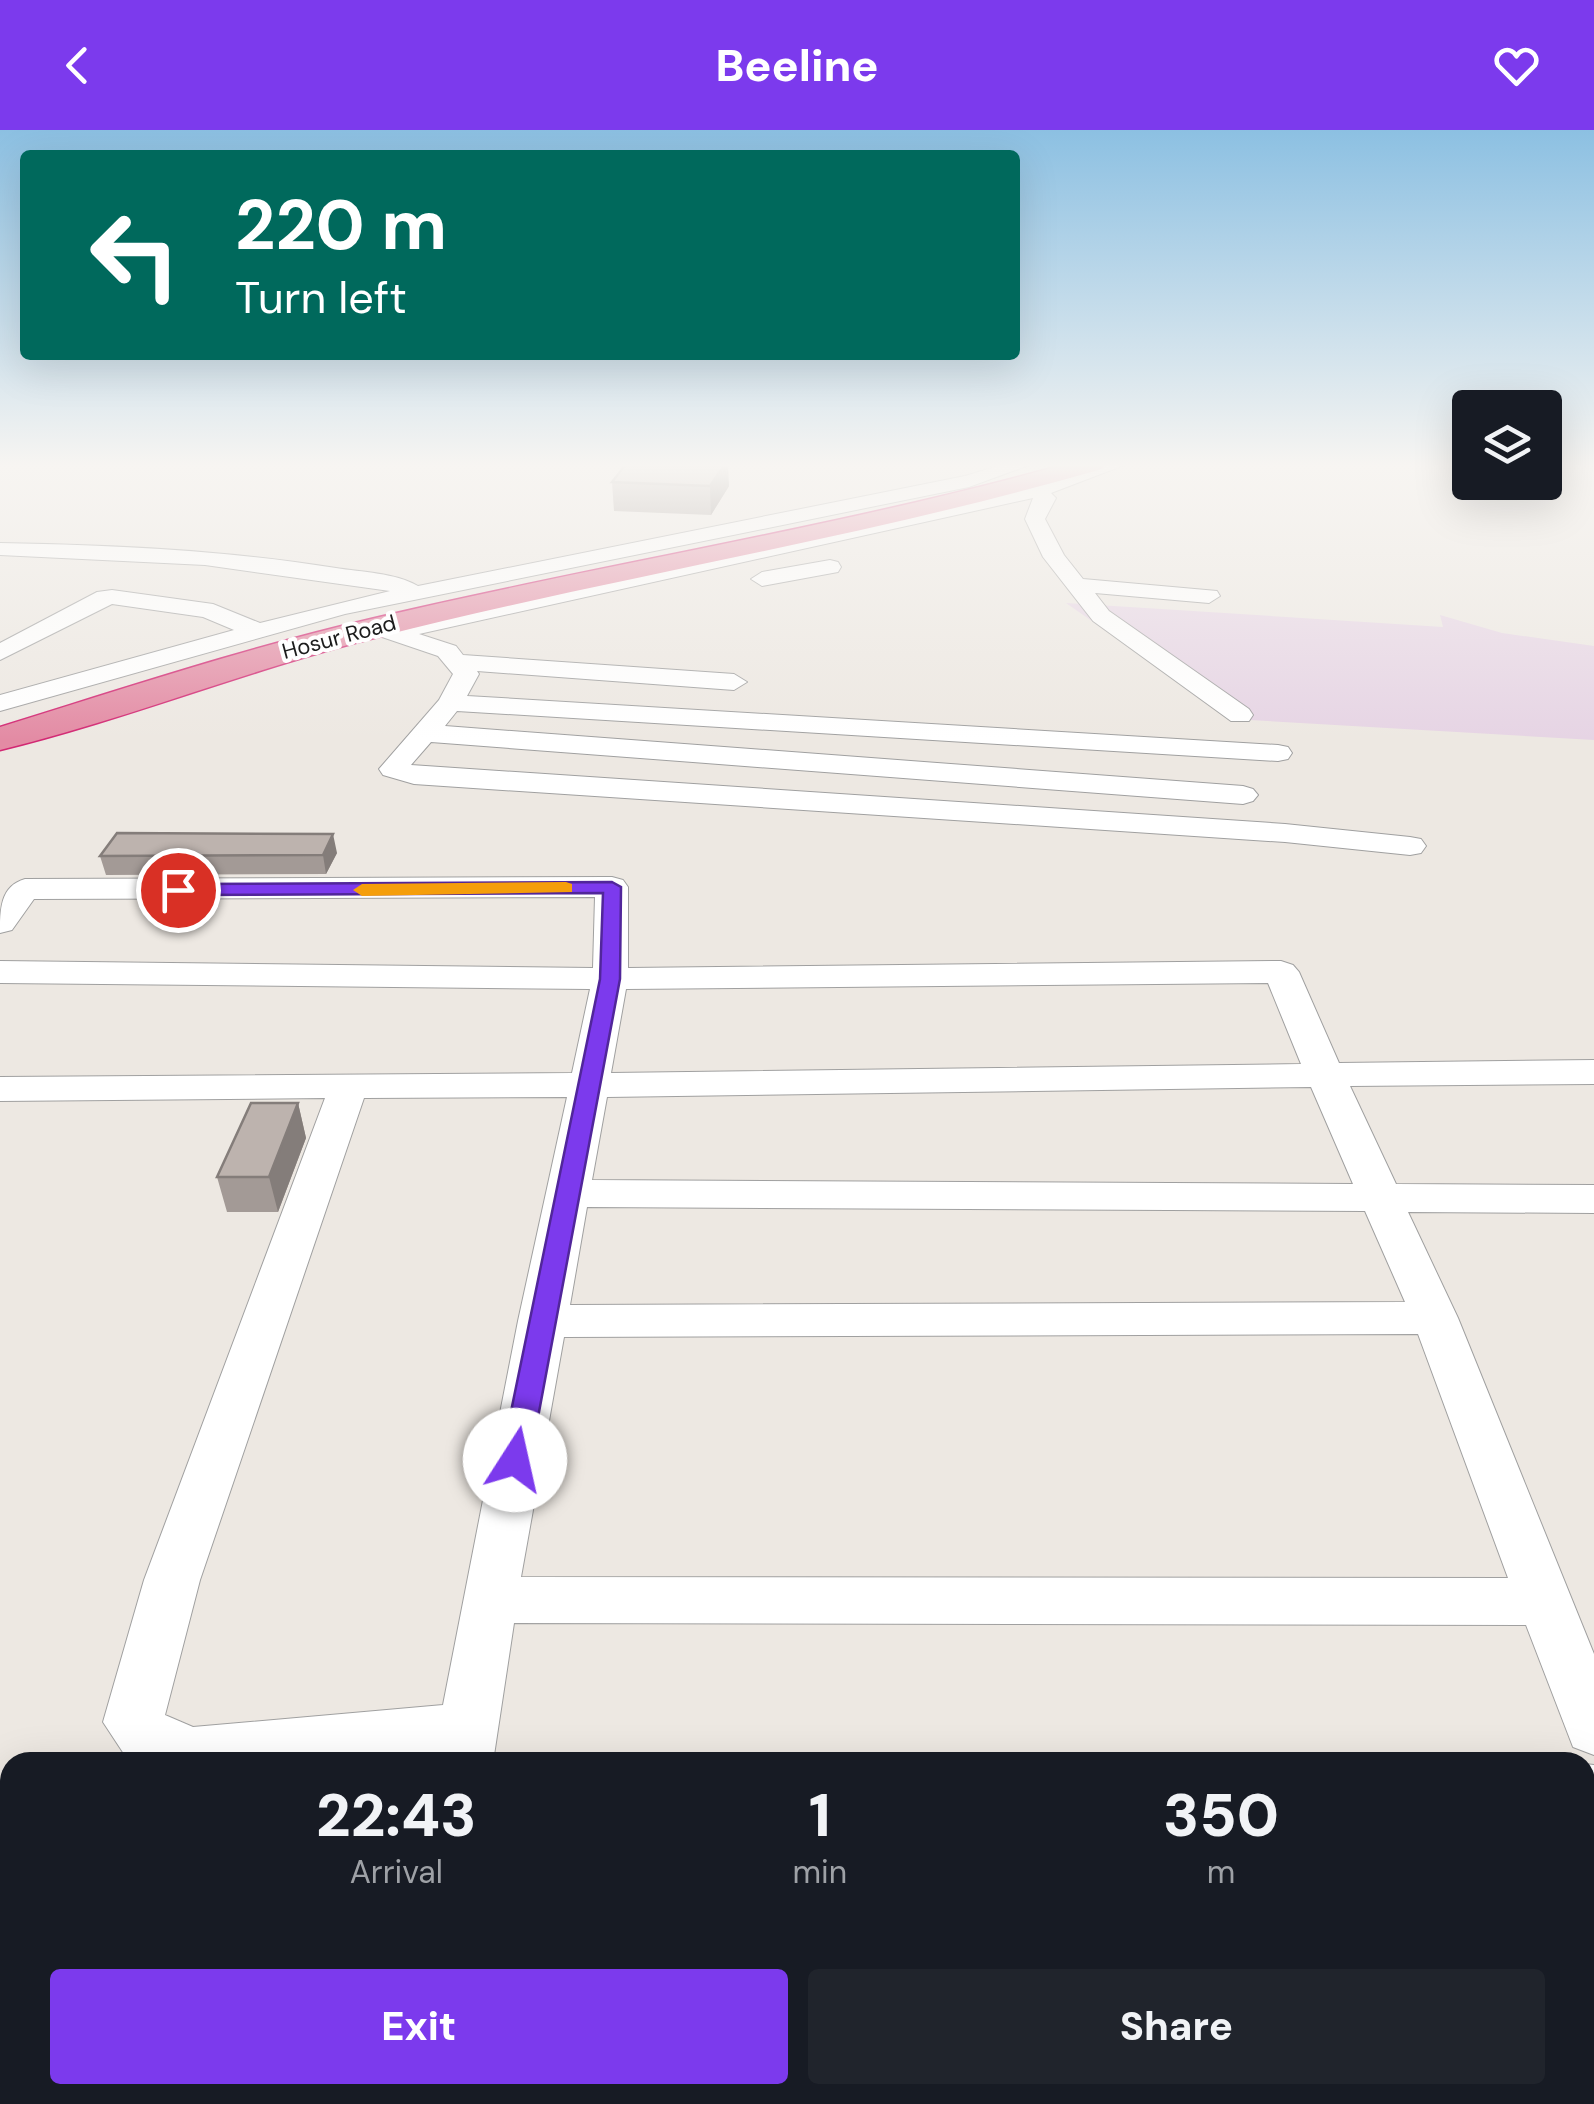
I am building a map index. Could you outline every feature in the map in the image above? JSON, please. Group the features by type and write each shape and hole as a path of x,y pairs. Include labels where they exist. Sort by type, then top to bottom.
{"highway":[{"name":"Hosur Road","path":"0,718 347,618 644,556"},
{"name":"Hosur Road","path":"0,739 372,628 708,556"}],"street":[{"path":"166,556 279,566 423,591"},
{"path":"0,703 256,630 583,556"},
{"path":"0,750 172,693 391,632 742,556"},
{"path":"1054,556 1102,616 1240,715"},
{"path":"710,563 766,579 830,567"},
{"path":"1076,585 1209,596"},
{"path":"0,653 97,599 112,597 213,612 214,616"},
{"path":"160,631 214,616 256,630"},
{"path":"391,632 447,652 460,662 466,674 427,733 393,769 414,774 1285,833 1410,846"},
{"path":"53,662 84,654 88,678"},
{"path":"460,662 734,682"},
{"path":"450,703 1278,753"},
{"path":"427,733 1243,795"},
{"path":"0,923 24,889 612,887 610,979 592,1084 541,1321 466,1746 261,1752"},
{"path":"0,972 610,979 1280,972 1436,1318 1594,1728"},
{"path":"0,1089 1020,1082 1594,1072"},
{"path":"186,1752 149,1741 134,1722 172,1580 349,1086"},
{"path":"568,1193 1594,1199"},
{"path":"541,1321 1436,1318"},
{"path":"489,1600 1546,1602"}],"shaded area":[{"path":"1066,603 1443,627 1440,615 1502,633 1594,646 1594,740 1232,719"}],"building":[{"path":"117,833 333,834 323,855 100,856"},
{"path":"251,1103 298,1103 269,1177 217,1177"}],"slow traffic":[{"path":"362,890 566,888"}],"route":[{"path":"178,890 612,887 610,979 515,1460"}]}
